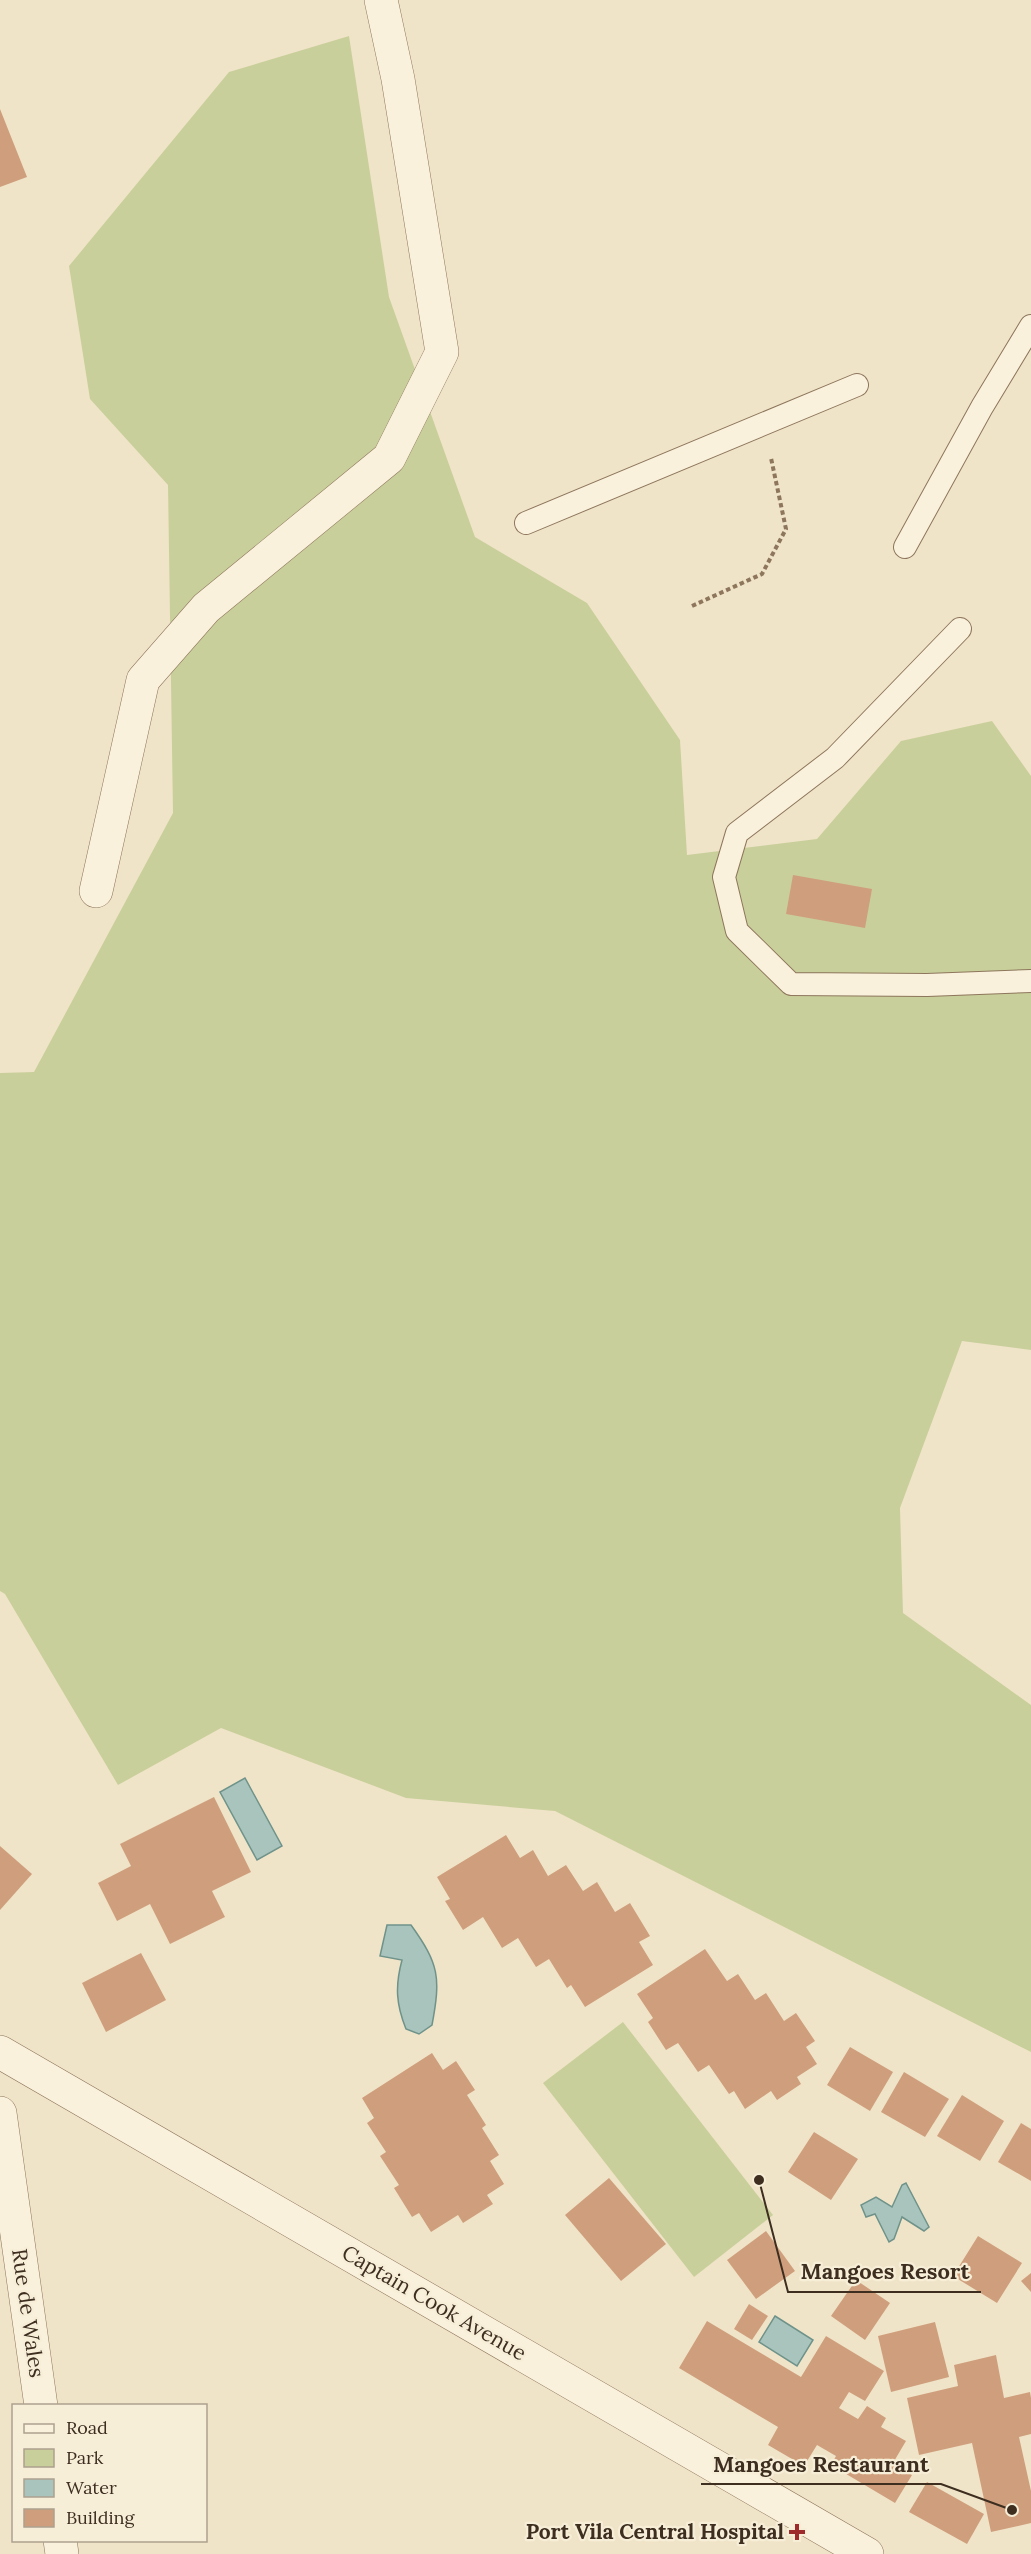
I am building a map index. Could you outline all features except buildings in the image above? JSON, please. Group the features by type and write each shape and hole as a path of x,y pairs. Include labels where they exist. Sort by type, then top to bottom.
{"street":[{"path":"96,891 143,680 206,608 389,458 442,352 398,79 381,0"},
{"name":"Captain Cook Avenue","path":"0,2052 867,2554"},
{"name":"Rue de Wales","path":"0,2113 41,2404"}],"lane":[{"path":"905,547 982,406 1031,327"},
{"path":"526,523 857,385"},
{"path":"960,629 835,758 737,833 724,877 737,931 790,984 927,985 1031,981"}],"path":[{"path":"692,606 762,574 786,529 771,459 758,426"}],"green space":[{"path":"349,36 389,297 475,537 587,603 680,740 687,855 817,839 901,741 992,721 1031,776 1031,1350 962,1341 900,1508 903,1613 1031,1705 1031,2052 555,1811 406,1798 221,1728 118,1785 5,1594 0,1591 0,1073 34,1072 173,813 168,485 90,399 69,266 229,72"},
{"path":"623,2022 773,2215 694,2277 543,2083"}],"water":[{"path":"245,1778 282,1846 257,1860 220,1792"},
{"path":"387,1925 411,1925 432,1961 437,1983 432,2025 419,2034 406,2029 400,2011 398,1978 402,1960 380,1956"},
{"path":"906,2183 929,2227 924,2231 902,2217 894,2239 889,2242 875,2214 866,2217 861,2205 876,2197 892,2207 902,2185"},
{"path":"775,2316 813,2340 797,2366 759,2342"}],"place":[{"name":"Mangoes Resort","path":"759,2180"},
{"name":"Mangoes Restaurant","path":"1012,2510"},
{"name":"Port Vila Central Hospital","path":"797,2532"}]}
